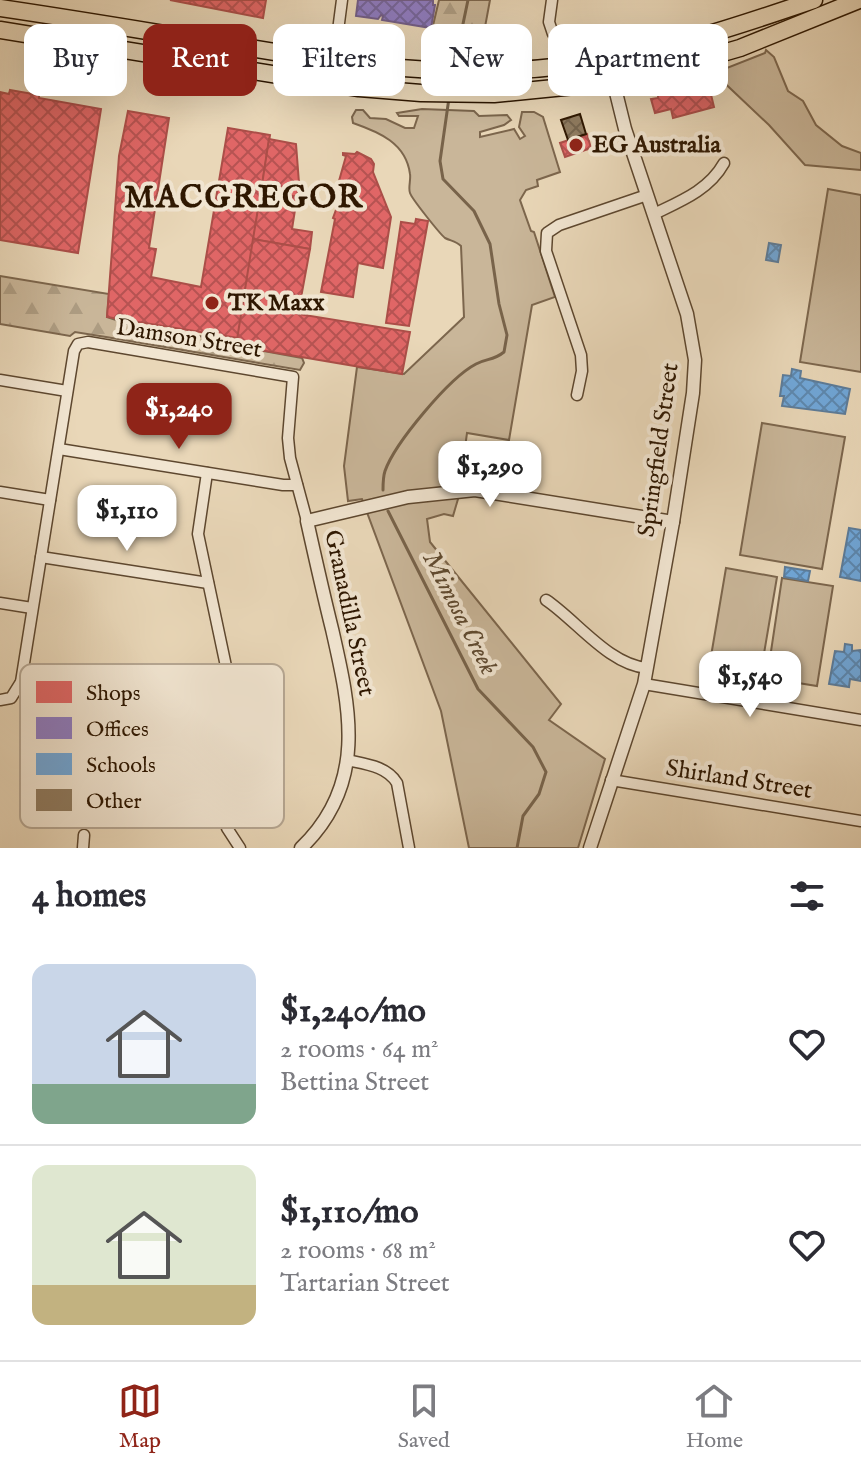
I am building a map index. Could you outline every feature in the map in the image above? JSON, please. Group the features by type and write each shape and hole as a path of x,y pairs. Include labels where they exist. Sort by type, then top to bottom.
{"highway":[{"path":"728,28 769,9 814,0"},
{"path":"728,51 859,0"},
{"path":"0,8 273,52"},
{"path":"0,30 273,75"},
{"path":"405,68 443,71 548,68"},
{"path":"405,91 468,94 548,89"}],"street":[{"path":"339,24 342,0"},
{"path":"550,24 552,0"},
{"name":"Springfield Street","path":"590,848 644,684 693,395 695,360 687,314 617,96"},
{"path":"654,214 705,188 724,163"},
{"path":"577,395 582,371 581,355 546,251 547,233 559,225 647,195"},
{"name":"Damson Street","path":"67,391 74,351 78,344 88,342 293,377"},
{"name":"Granadilla Street","path":"293,377 288,438 345,686 350,723 347,760 337,794 325,818 301,848"},
{"path":"0,380 67,391 24,664"},
{"path":"59,449 297,485"},
{"path":"207,473 198,534 225,664"},
{"path":"307,521 408,497 475,490 673,522"},
{"path":"0,492 50,500"},
{"path":"41,557 208,583"},
{"path":"546,600 589,637 625,662 647,668"},
{"path":"0,603 32,608"},
{"path":"6,699 20,683"},
{"path":"644,684 861,720"},
{"path":"347,760 382,769 393,776 409,848"},
{"name":"Shirland Street","path":"611,780 861,821"},
{"path":"227,828 240,848"},
{"path":"83,848 84,835"}],"green space":[{"path":"439,0 490,0 486,24 433,24"},
{"path":"766,50 774,57 788,91 803,101 816,125 842,146 861,153 861,170 805,165 728,86 728,68"},
{"path":"422,109 474,111 479,116 507,115 511,120 480,132 480,137 514,129 520,139 525,136 519,127 522,112 534,112 543,117 560,172 537,180 538,186 526,190 520,200 555,297 532,305 509,440 467,433 453,516 444,514 427,519 430,542 561,704 549,720 605,759 578,848 469,848 441,711 362,499 348,501 344,466 357,367 404,374 464,317 461,246 442,235 412,196 403,154 390,140 353,123 352,117 356,110 363,110 370,118 386,119 405,128 414,128 418,116 399,116 397,113"},
{"path":"828,189 861,195 861,372 800,362"},
{"path":"0,276 109,294 107,317 128,324 199,336 238,338 237,346 302,358 304,363 300,370 75,332 70,336 0,324"},
{"path":"762,423 845,437 822,569 740,555"},
{"path":"726,568 777,577 760,677 709,668"},
{"path":"782,578 833,586 817,686 767,678"}],"building: Shops":[{"path":"170,0 266,0 263,18"},
{"path":"10,90 24,92 24,96 39,96 101,109 78,253 0,240 0,92 9,94"},
{"path":"711,96 714,107 673,118 671,109 655,113 651,99"},
{"path":"128,111 169,118 149,248 156,249 151,277 201,287 228,128 270,135 238,338 107,317 119,156"},
{"name":"EG Australia","path":"587,134 591,148 565,157 560,143"},
{"path":"269,139 296,144 297,197 261,191"},
{"path":"357,152 374,164 373,172 391,217 383,268 358,263 353,297 321,292 346,156 343,153"},
{"path":"261,191 297,197 292,229 312,232 310,249 253,239"},
{"path":"416,219 428,221 409,326 386,323 401,222 415,224"},
{"path":"253,239 310,249 298,314 410,332 402,374 236,346"}],"building: Offices":[{"path":"358,0 433,0 435,5 432,24 421,26 382,20 381,15 378,19 356,16"}],"building: Schools":[{"path":"769,243 781,245 778,262 766,260"},
{"path":"792,369 801,371 800,378 850,389 845,414 782,406 783,375 791,376"},
{"path":"849,528 861,530 861,581 840,577"},
{"path":"785,567 810,571 808,581 784,577"},
{"path":"845,644 852,645 852,651 861,650 861,681 850,679 849,687 829,684 835,651 844,652"}],"building: Other":[{"path":"580,114 586,134 568,140 561,120"}],"waterway":[{"name":"Mimosa Creek","path":"463,24 468,0"},
{"name":"Mimosa Creek","path":"383,490 385,471 411,429 465,371 504,352 507,335 490,244 474,211 443,179 440,161 449,98"},
{"name":"Mimosa Creek","path":"388,511 478,689 533,747 546,772 539,794 523,816 517,848"}],"place":[{"name":"EG Australia","path":"576,145"},
{"name":"TK Maxx","path":"212,303"}],"district":[{"name":"MACGREGOR","path":"244,198"}]}
